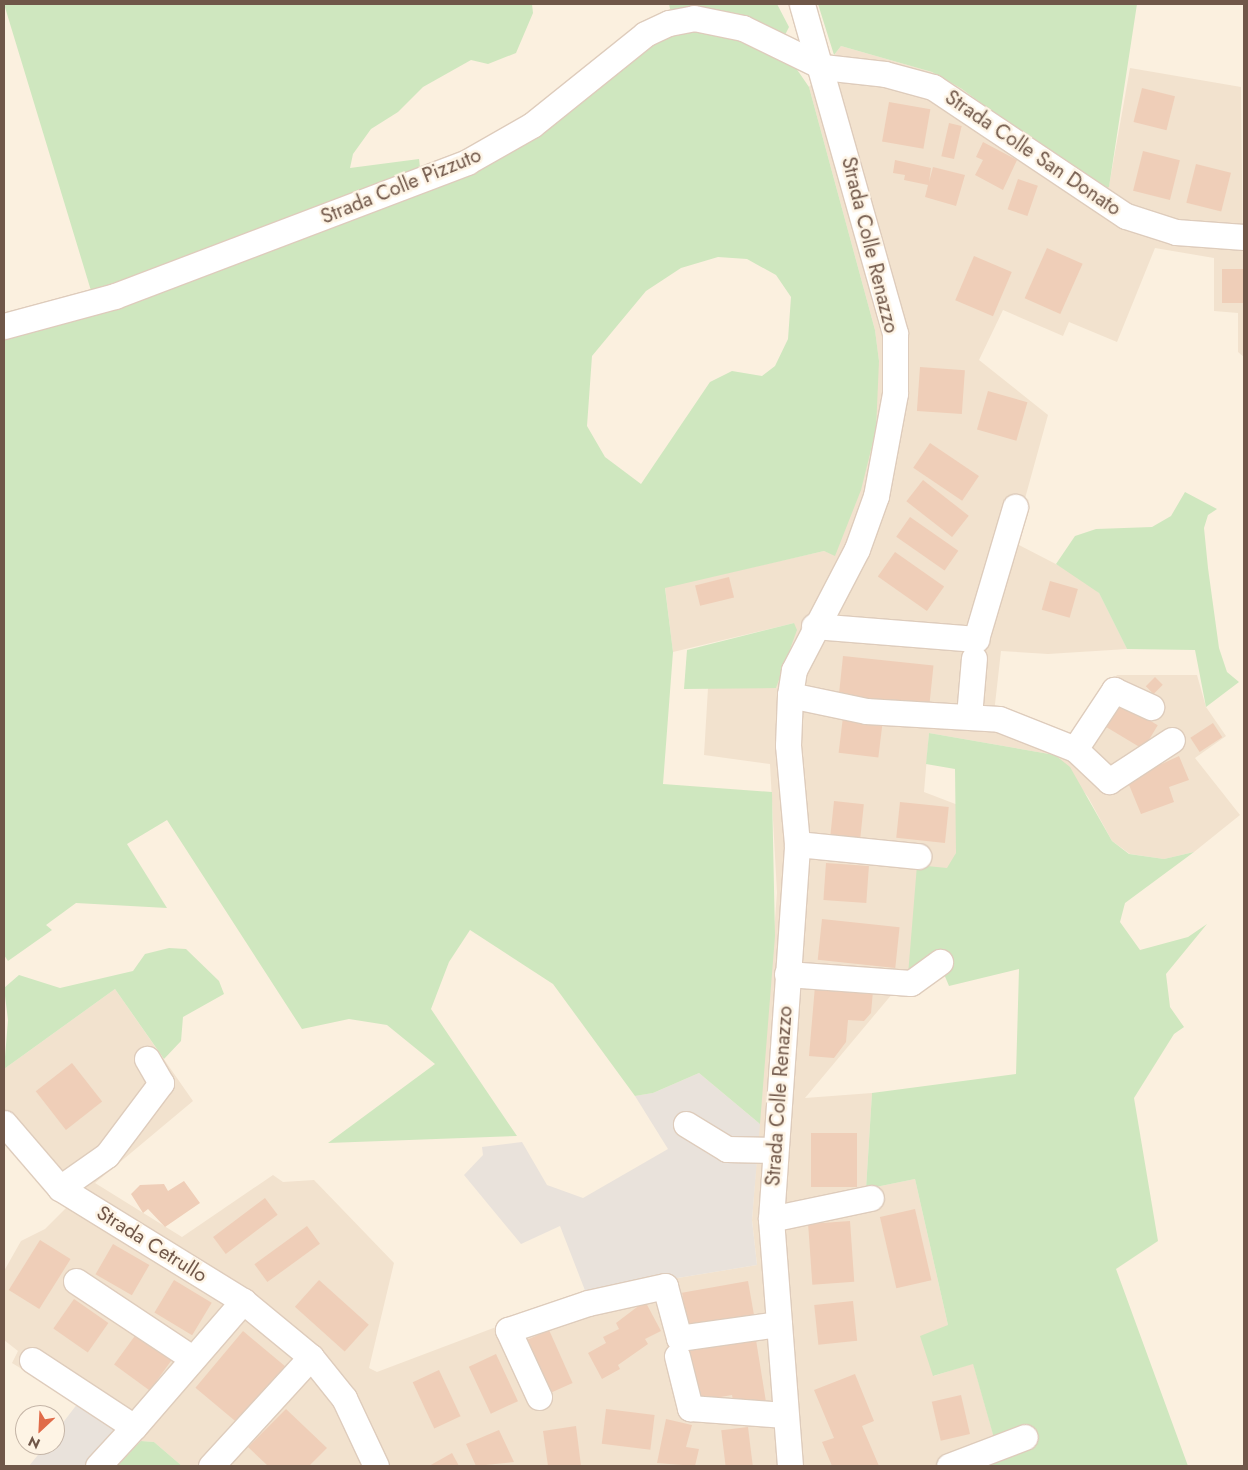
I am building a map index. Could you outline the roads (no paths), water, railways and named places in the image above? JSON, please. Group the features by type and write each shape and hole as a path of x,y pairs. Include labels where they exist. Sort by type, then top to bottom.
{"street":[{"name":"Strada Colle Renazzo","path":"790,1466 771,1219 797,844 788,745 790,695 794,670 814,626 857,549 876,496 895,393 895,333 823,67 802,4"},
{"name":"Strada Colle Pizzuto","path":"4,326 115,296 466,162 516,135 624,49 669,23 719,21 823,67"},
{"name":"Strada Colle San Donato","path":"823,67 885,74 933,87 1126,216 1176,232 1244,237"},
{"path":"814,626 976,639 1015,506"},
{"path":"969,716 974,658"},
{"path":"1075,749 1114,690 1152,707"},
{"path":"790,695 866,711 999,719 1075,749 1109,781 1172,740"},
{"path":"797,844 918,856"},
{"path":"787,974 911,983 940,962"},
{"path":"60,1188 107,1155 161,1083 147,1059"},
{"name":"Strada Cetrullo","path":"4,1123 60,1188 243,1301 310,1357 344,1398 376,1466"},
{"path":"686,1124 727,1149 775,1150"},
{"name":"Strada Colle Renazzo","path":"771,1219 871,1198"},
{"path":"76,1281 192,1358"},
{"path":"539,1396 508,1330 588,1303 665,1286 679,1338 779,1324"},
{"path":"98,1466 243,1301"},
{"path":"677,1356 690,1408 785,1415"},
{"path":"211,1466 310,1357"},
{"path":"32,1360 134,1427"},
{"path":"949,1466 1025,1436"}]}
